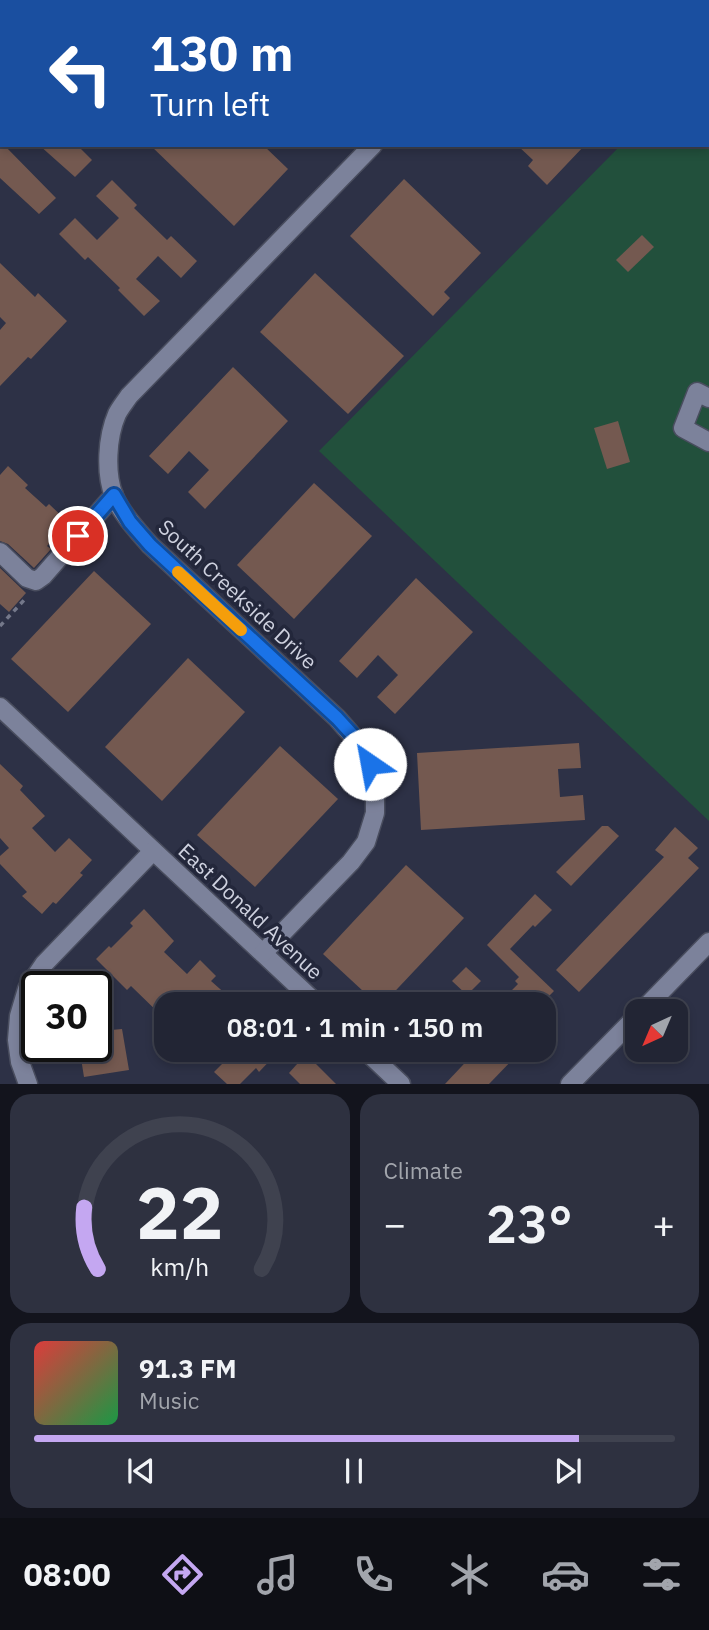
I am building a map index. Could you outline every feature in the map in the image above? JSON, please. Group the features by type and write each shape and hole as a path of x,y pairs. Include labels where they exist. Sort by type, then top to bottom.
{"street":[{"name":"South Creekside Drive","path":"263,953 351,862 366,842 374,813 375,786 370,764 358,741 337,718 150,545 130,522 114,495 108,467 110,438 117,415 129,396 371,147"},
{"path":"709,398 697,392 683,429 709,442"},
{"path":"0,552 27,578 36,581 114,495"},
{"name":"East Donald Avenue","path":"0,707 304,992"},
{"path":"28,1084 20,1062 17,1040 19,1016 27,989 44,964 153,851"},
{"path":"654,999 709,942"},
{"path":"570,1084 625,1028"},
{"path":"378,1062 401,1084"}],"path":[{"path":"0,626 28,597 36,581"}],"green space":[{"path":"619,147 709,147 709,821 319,451"}],"building":[{"path":"0,147 6,147 56,198 39,214 0,178"},
{"path":"41,147 79,147 92,160 75,177"},
{"path":"152,147 265,147 288,169 234,226"},
{"path":"519,147 583,147 547,185 528,166 533,160"},
{"path":"404,179 481,253 444,292 450,298 433,316 350,236"},
{"path":"112,180 137,205 134,208 167,240 171,236 197,261 181,278 158,256 136,279 160,301 144,316 88,257 85,260 59,234 75,218 97,240 119,218 96,196"},
{"path":"642,235 654,247 628,272 616,260"},
{"path":"0,263 35,297 38,293 67,321 31,359 28,357 0,386 0,330 6,323 0,317"},
{"path":"315,273 404,356 348,414 260,332"},
{"path":"233,367 288,421 205,509 188,492 209,470 189,451 168,474 149,456"},
{"path":"618,421 630,462 607,469 594,428"},
{"path":"8,466 28,485 25,488 46,507 49,504 69,523 47,546 51,549 34,568 8,544 0,541 0,475"},
{"path":"314,483 372,536 294,619 237,565"},
{"path":"0,568 26,593 9,612 0,604"},
{"path":"94,571 151,624 68,712 11,659"},
{"path":"416,578 473,632 395,714 377,697 398,675 378,655 357,678 339,661"},
{"path":"188,658 245,712 162,801 105,747"},
{"path":"579,743 581,768 558,769 560,797 583,795 585,820 421,830 417,753"},
{"path":"280,746 338,799 255,887 197,835"},
{"path":"0,764 23,786 20,790 45,816 32,828 55,852 69,838 92,860 80,873 83,875 56,904 53,902 42,914 22,896 27,892 0,864 0,856 9,848 0,838"},
{"path":"602,826 608,826 619,836 571,886 556,872"},
{"path":"675,827 698,848 688,858 699,868 579,992 556,970 664,857 655,850"},
{"path":"406,865 464,918 394,992 364,992 323,954"},
{"path":"535,894 552,910 510,949 554,991 510,992 518,984 515,981 519,977 487,945"},
{"path":"144,909 174,941 164,952 187,974 200,960 216,976 211,981 223,992 154,992 154,1008 131,986 127,990 112,975 112,971 108,971 96,959 133,926 130,923"},
{"path":"466,967 481,981 470,992 464,992 452,981"},
{"path":"122,1029 129,1070 84,1077 82,1062 112,1062 112,1030"},
{"path":"224,1062 269,1062 259,1072 256,1068 240,1084 227,1084 214,1072"},
{"path":"299,1062 314,1062 336,1084 300,1084 289,1073"},
{"path":"466,1062 510,1062 489,1084 445,1084"}],"slow traffic":[{"path":"178,572 241,630"}],"route":[{"path":"78,536 114,495 130,522 150,545 337,718 358,741 370,764"}]}
